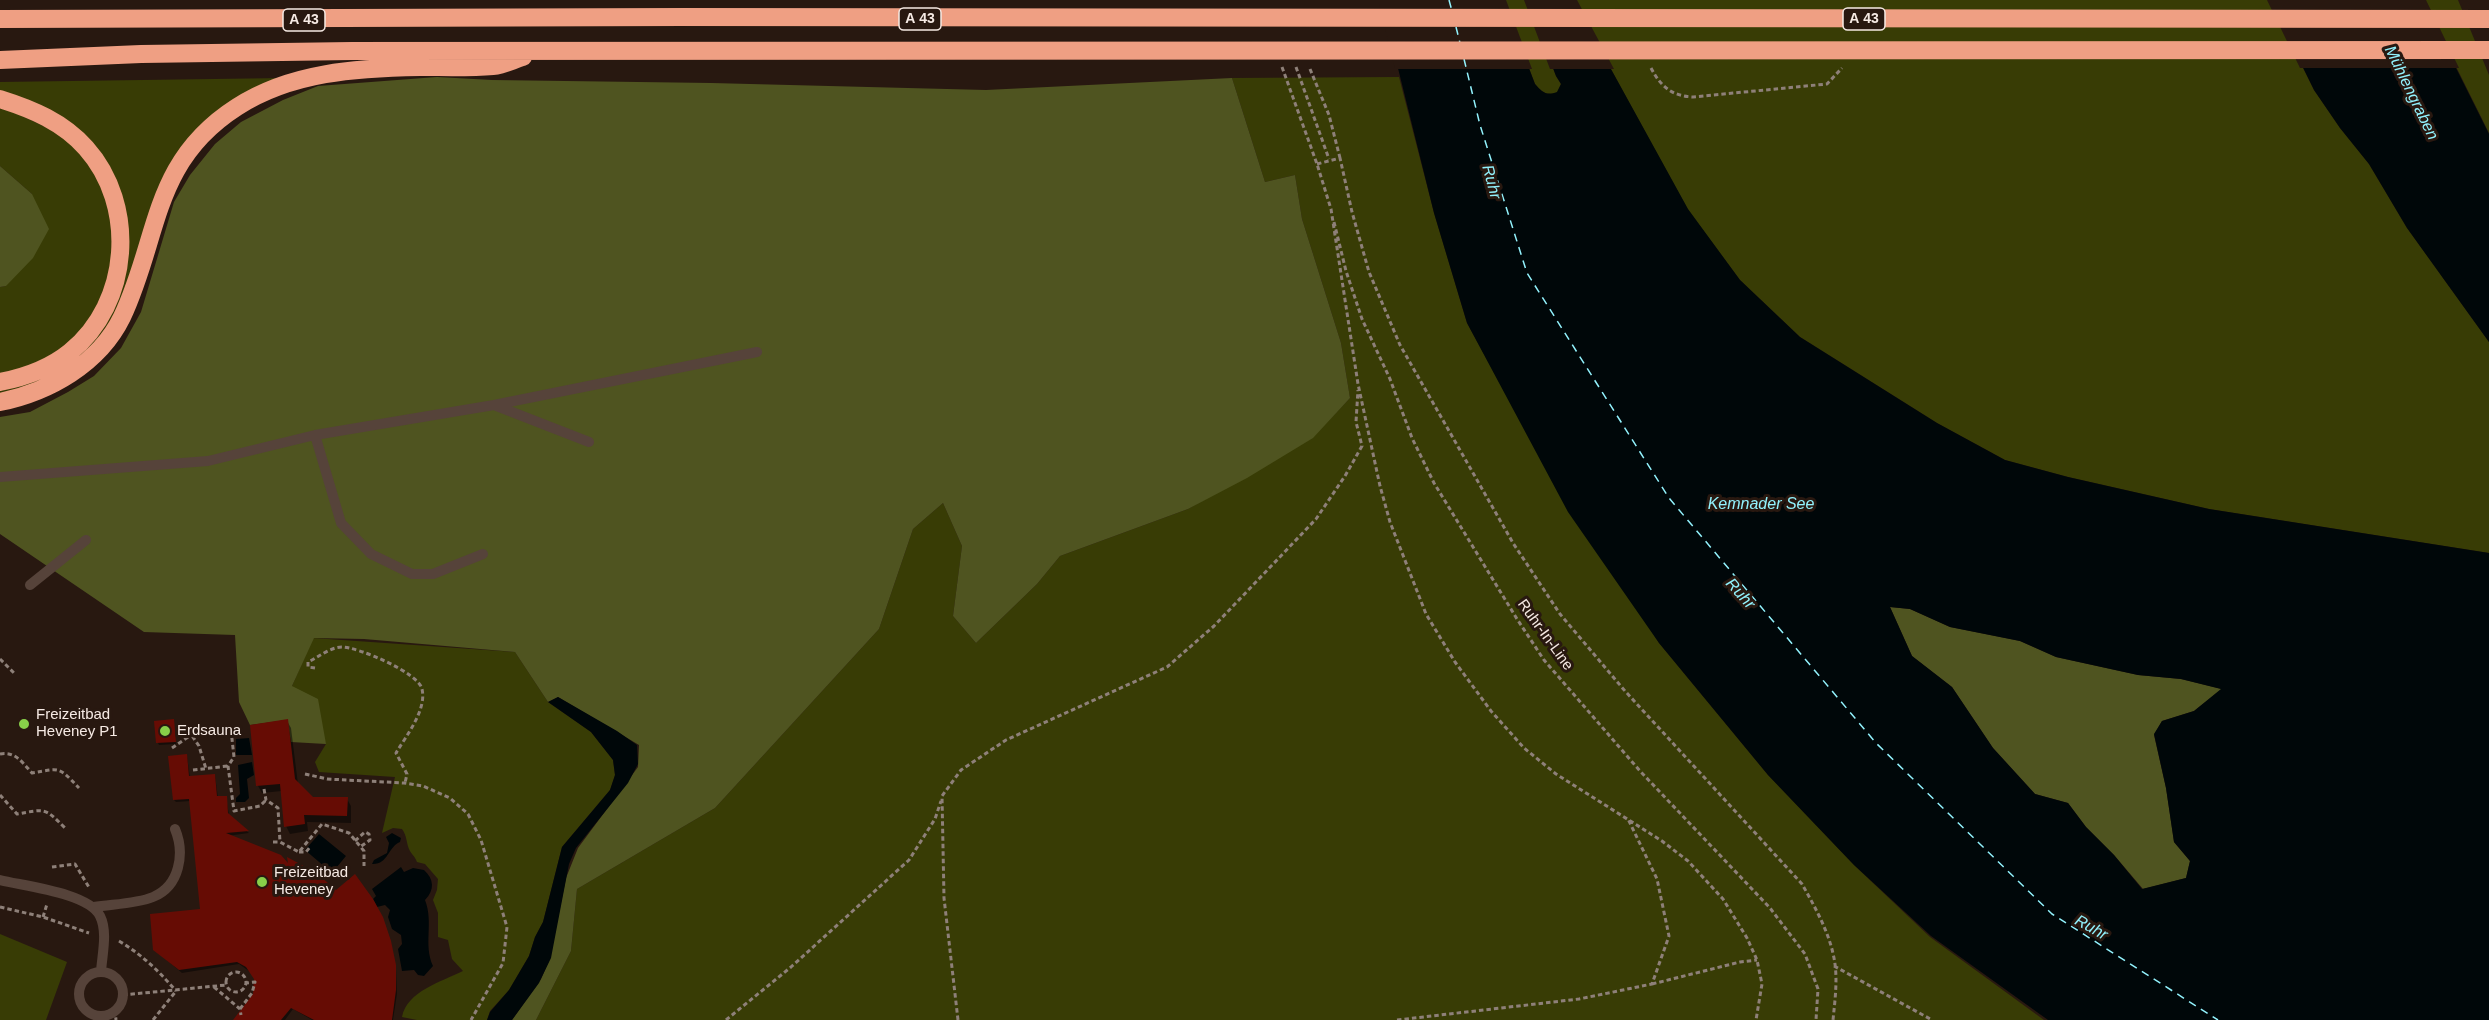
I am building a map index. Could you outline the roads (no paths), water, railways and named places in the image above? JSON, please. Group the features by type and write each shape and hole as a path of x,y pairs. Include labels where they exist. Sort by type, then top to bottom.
{"highway":[{"name":"A 43","path":"2,19 2489,19"},
{"name":"A 43","path":"0,60 141,54 544,51 2489,50"},
{"path":"0,402 35,393 65,378 86,362 108,339 122,318 164,193 174,172 194,144 213,124 237,106 270,89 317,75 363,69 494,66 544,51"},
{"path":"0,99 49,118 86,147 103,171 114,198 120,220 121,246 117,275 107,307 91,331 71,351 50,366 23,378 0,382"}],"lane":[{"path":"0,477 208,462 315,435 494,405 757,352"},
{"path":"494,405 589,441"},
{"path":"315,435 341,523 371,554 412,574 433,574 483,554"},
{"path":"30,585 86,540"},
{"path":"94,907 151,898 168,886 177,870 181,856 180,842 175,829"},
{"path":"0,880 82,901 94,907 100,916 104,936 101,972"},
{"path":"101,972 118,980 123,995 116,1015 94,1014 81,1002 79,992 83,981 101,972"}],"water":[{"name":"Kemnader See","path":"1381,0 1503,0 1535,84 1542,91 1550,94 1557,92 1561,84 1527,0 1573,0 1688,209 1740,280 1800,337 1937,423 2005,460 2068,477 2209,509 2489,553 2489,1020 2048,1020 1931,936 1854,865 1768,775 1659,643 1568,512 1467,323 1434,213","holes":["1890,607 1910,609 1950,627 2020,641 2056,657 2138,675 2181,679 2221,689 2194,711 2162,721 2154,734 2166,788 2174,842 2190,861 2186,878 2142,889 2114,855 2086,827 2068,803 2035,794 1993,748 1952,687 1912,656"]},
{"name":"Mühlengraben","path":"2270,0 2447,50 2489,134 2489,342 2407,228 2369,164 2340,128 2314,90"},
{"path":"558,697 637,745 638,764 628,783 576,848 569,864 551,958 539,983 512,1020 487,1020 490,1012 509,990 529,956 543,922 562,847 610,790 615,775 613,760 591,732 548,702"},
{"path":"249,738 252,755 236,755 236,739"},
{"path":"252,762 254,775 247,779 249,798 245,802 236,802 240,794 238,765"},
{"path":"392,833 401,838 400,842 385,859 372,864 374,860 387,853 389,843 386,837"},
{"path":"319,834 346,856 332,873 305,850"},
{"path":"401,867 404,872 413,868 424,870 432,885 425,900 429,917 429,950 433,966 424,976 418,975 414,970 402,971 398,949 402,944 401,935 392,929 388,917 390,910 385,905 377,907 373,899 376,896 372,889"}],"place":[{"name":"Freizeitbad Heveney P1","path":"24,724"},
{"name":"Erdsauna","path":"165,731"},
{"name":"Freizeitbad Heveney","path":"262,882"}],"water label":[{"name":"Ruhr","path":"1491,182"},
{"name":"Ruhr","path":"1740,594"},
{"name":"Ruhr","path":"2091,928"}]}
